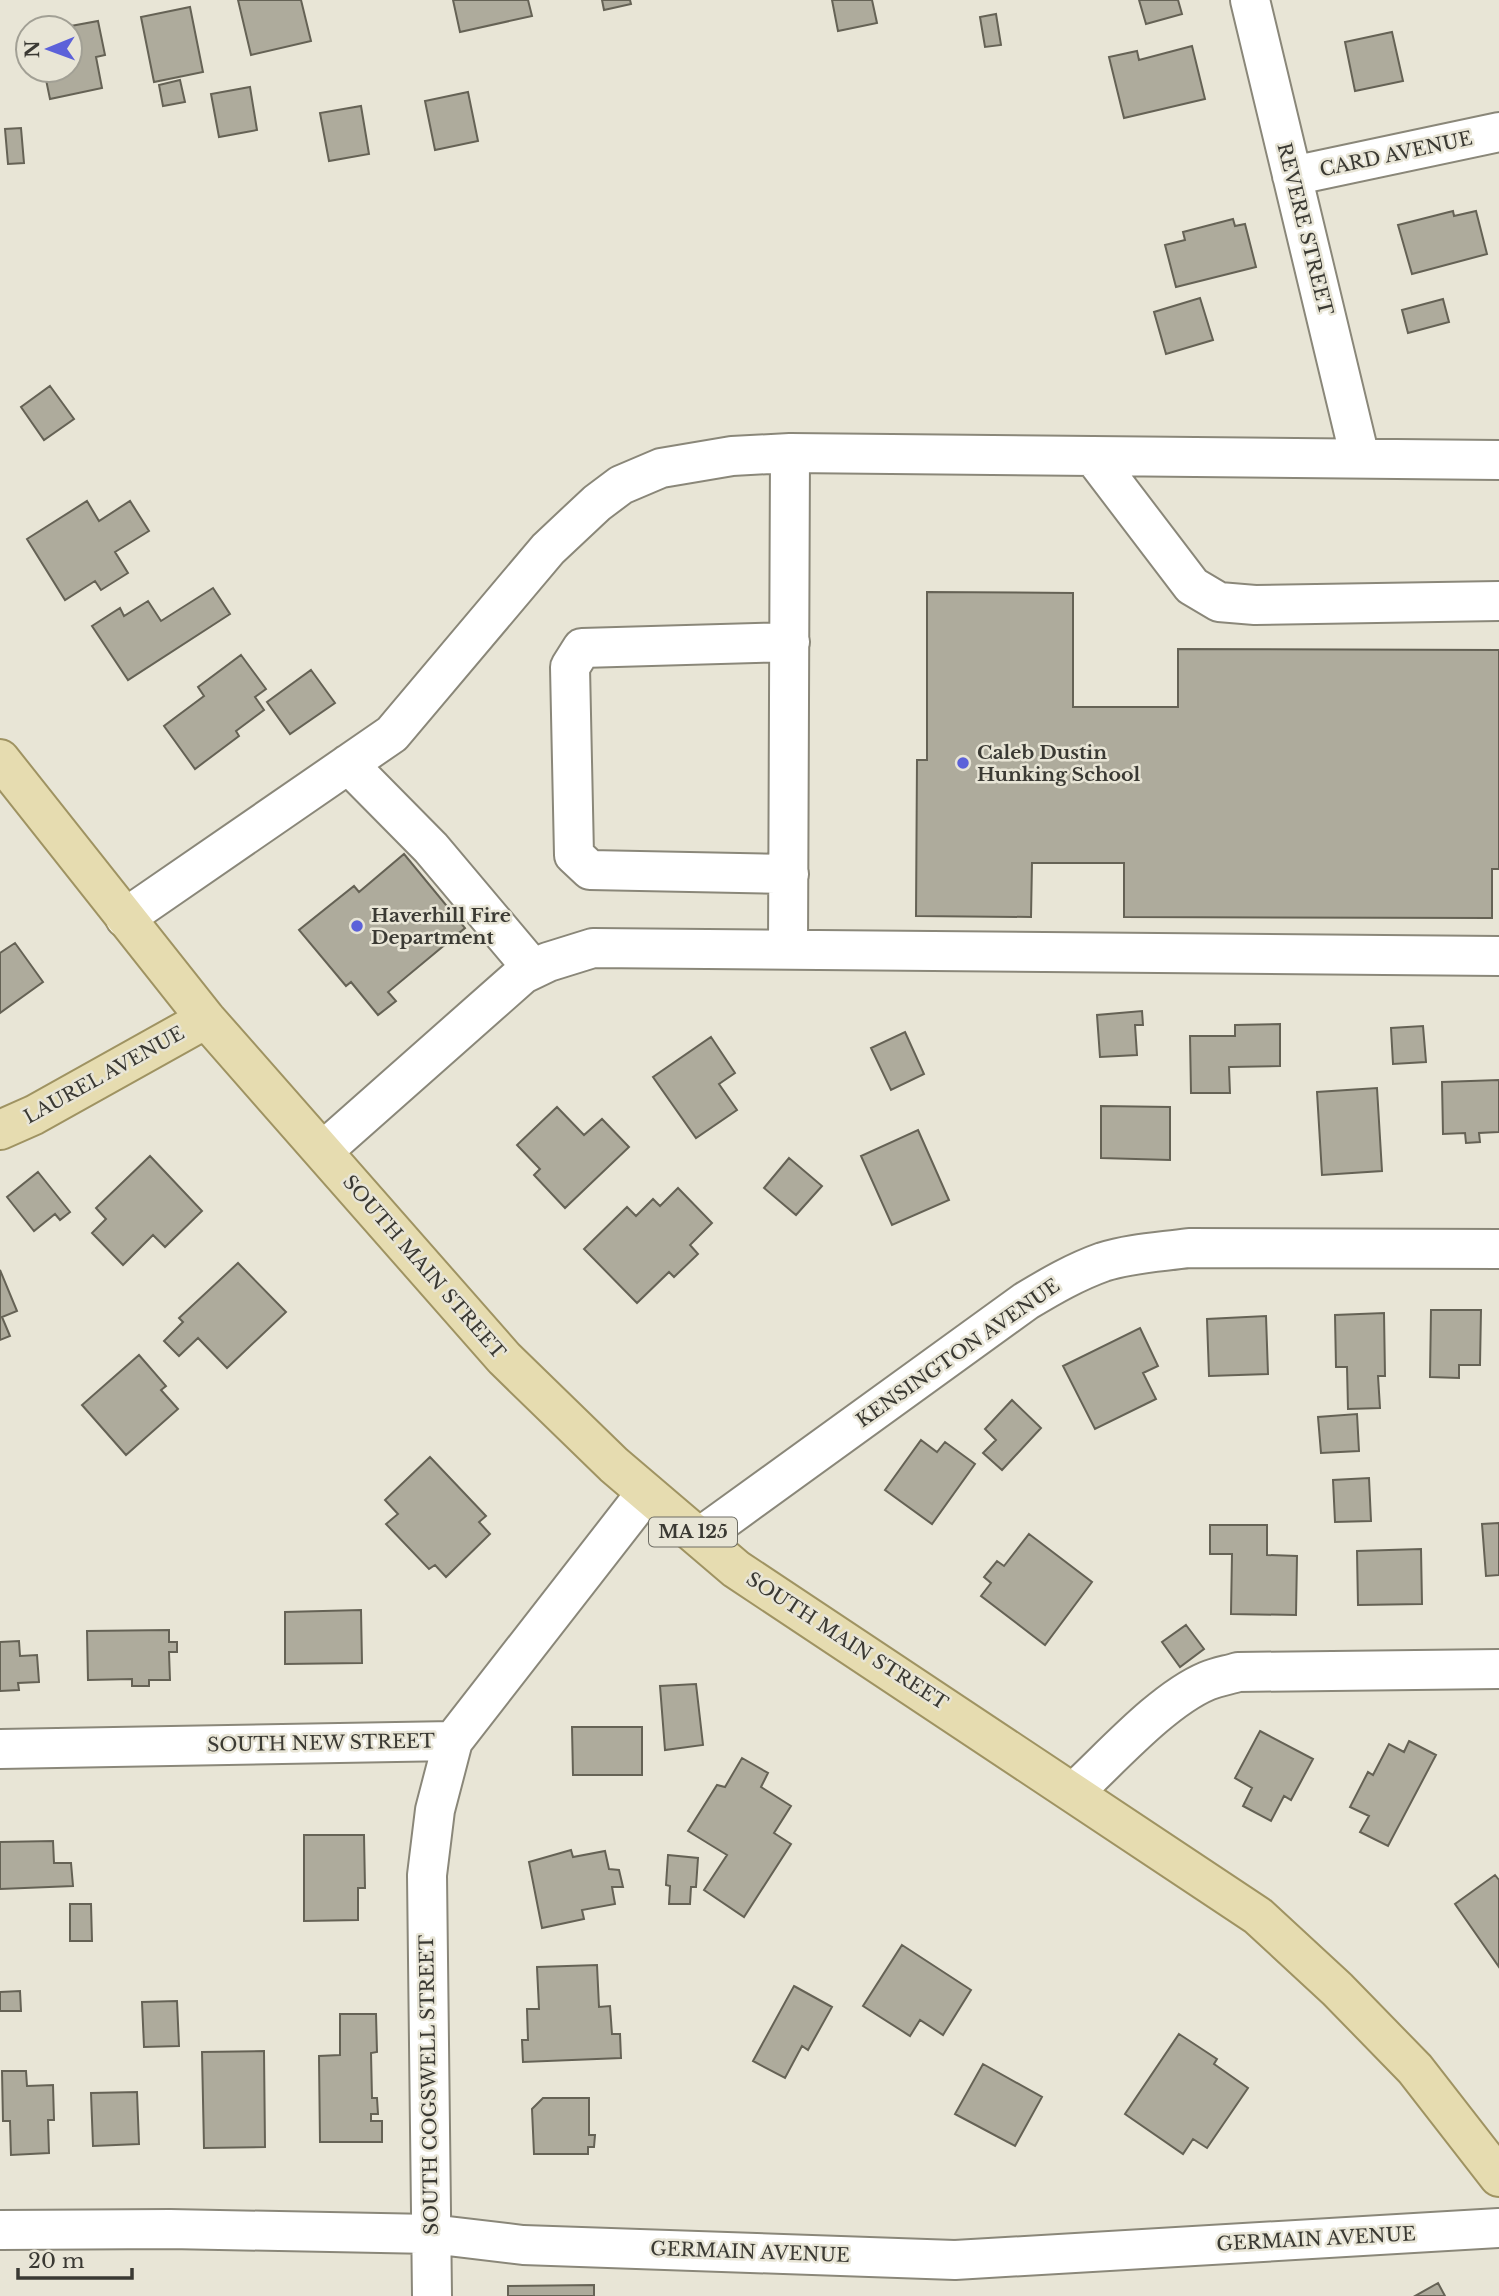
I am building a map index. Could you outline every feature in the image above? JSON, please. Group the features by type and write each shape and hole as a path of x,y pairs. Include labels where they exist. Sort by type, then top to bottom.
{"main road":[{"name":"SOUTH MAIN STREET","path":"0,759 206,1019 504,1358 614,1465 736,1569 1258,1916 1337,1989 1415,2069 1499,2177"},
{"name":"LAUREL AVENUE","path":"0,1130 34,1115 206,1019"}],"street":[{"name":"REVERE STREET","path":"1250,0 1360,458"},
{"name":"CARD AVENUE","path":"1292,176 1499,132"},
{"path":"125,918 392,734 548,549 597,503 621,485 661,468 732,456 790,453 1499,460"},
{"path":"788,949 790,453"},
{"path":"1093,456 1192,586 1219,602 1255,606 1499,601"},
{"path":"789,874 590,870 574,855 570,667 582,648 790,642"},
{"path":"348,764 431,848 533,969"},
{"path":"323,1151 523,974 548,962 593,948 1499,956"},
{"name":"KENSINGTON AVENUE","path":"700,1537 1026,1301 1062,1279 1104,1262 1144,1253 1189,1248 1499,1248"},
{"name":"SOUTH NEW STREET","path":"0,1749 453,1741 646,1493"},
{"path":"1074,1792 1157,1714 1186,1692 1208,1680 1238,1672 1499,1669"},
{"name":"SOUTH COGSWELL STREET","path":"432,2296 427,1875 435,1810 453,1741"},
{"name":"GERMAIN AVENUE","path":"0,2230 170,2229 431,2234 523,2245 955,2260 1499,2228"}],"building":[{"path":"238,0 301,0 311,41 251,55"},
{"path":"453,0 528,0 532,16 460,32"},
{"path":"602,0 630,0 631,4 604,10"},
{"path":"832,0 872,0 877,23 838,31"},
{"path":"1139,0 1178,0 1182,14 1146,24"},
{"path":"190,7 203,72 154,82 141,17"},
{"path":"996,14 1001,45 985,47 980,17"},
{"path":"98,21 105,55 96,57 102,88 50,99 47,84 84,84 84,24"},
{"path":"1392,32 1403,81 1355,91 1345,42"},
{"path":"1192,46 1205,99 1124,118 1109,57 1137,51 1139,60"},
{"path":"180,80 185,102 163,106 159,85"},
{"path":"250,87 257,130 219,137 211,94"},
{"path":"468,92 478,141 435,150 425,101"},
{"path":"361,106 369,154 329,161 320,113"},
{"path":"21,128 24,163 8,164 5,129"},
{"path":"1453,211 1454,216 1476,211 1487,254 1412,274 1398,225"},
{"path":"1233,219 1235,226 1245,224 1256,267 1176,287 1165,245 1185,240 1183,232"},
{"path":"1200,298 1213,340 1166,354 1154,312"},
{"path":"1443,299 1449,322 1408,333 1402,310"},
{"path":"50,386 74,419 44,440 21,407"},
{"path":"87,501 99,521 130,501 149,531 115,552 128,573 101,590 95,581 65,600 27,539"},
{"path":"213,588 230,614 128,680 92,626 120,608 124,616 148,601 161,621"},
{"path":"927,592 1073,593 1073,707 1178,707 1178,649 1499,650 1499,869 1492,869 1492,918 1124,917 1124,863 1032,863 1031,917 916,916 917,760 927,760"},
{"path":"241,655 266,689 255,697 264,710 236,731 239,736 195,769 164,726 204,696 198,687"},
{"path":"311,670 335,703 290,734 267,702"},
{"path":"404,854 465,928 388,992 396,1001 378,1015 351,982 346,986 299,930 354,886 359,892"},
{"path":"15,943 43,982 0,1013 0,953"},
{"path":"1142,1011 1143,1025 1135,1025 1137,1055 1100,1057 1097,1015"},
{"path":"1280,1024 1280,1066 1229,1067 1230,1093 1191,1093 1190,1036 1235,1036 1235,1025"},
{"path":"1423,1026 1426,1062 1393,1064 1391,1028"},
{"path":"905,1032 924,1074 891,1090 871,1048"},
{"path":"711,1037 735,1073 719,1084 737,1110 696,1138 653,1077"},
{"path":"1499,1080 1499,1132 1479,1133 1480,1142 1466,1143 1465,1133 1443,1134 1442,1082"},
{"path":"1377,1088 1382,1171 1322,1175 1317,1092"},
{"path":"1101,1106 1170,1107 1170,1160 1101,1158"},
{"path":"557,1107 584,1135 602,1119 629,1147 565,1208 534,1175 540,1169 517,1145"},
{"path":"918,1130 949,1200 892,1225 861,1156"},
{"path":"150,1156 202,1211 165,1247 153,1235 123,1265 92,1233 106,1219 96,1208"},
{"path":"789,1158 822,1186 796,1215 764,1188"},
{"path":"38,1172 70,1212 60,1220 55,1214 34,1231 7,1197"},
{"path":"678,1188 712,1223 690,1245 698,1254 674,1277 669,1272 637,1303 584,1249 627,1207 636,1216 653,1199 660,1206"},
{"path":"238,1263 286,1312 227,1368 198,1338 179,1356 164,1341 183,1322 179,1318"},
{"path":"0,1270 17,1311 2,1317 10,1336 0,1340"},
{"path":"1431,1310 1481,1310 1480,1365 1459,1365 1459,1378 1430,1377"},
{"path":"1384,1313 1385,1376 1378,1376 1380,1408 1348,1409 1347,1367 1336,1367 1335,1315"},
{"path":"1266,1316 1268,1374 1209,1376 1207,1319"},
{"path":"1140,1328 1158,1366 1143,1373 1156,1399 1095,1429 1063,1366"},
{"path":"139,1355 166,1386 161,1390 178,1409 126,1455 82,1405"},
{"path":"1012,1400 1041,1428 1002,1470 983,1453 996,1440 985,1429"},
{"path":"1357,1414 1359,1451 1321,1453 1318,1417"},
{"path":"921,1440 937,1452 945,1442 975,1464 932,1524 885,1490"},
{"path":"430,1457 486,1516 479,1522 490,1534 446,1577 435,1565 429,1569 386,1524 398,1514 385,1500"},
{"path":"1369,1478 1371,1521 1335,1522 1333,1480"},
{"path":"1499,1523 1499,1575 1486,1576 1482,1524"},
{"path":"1210,1525 1267,1525 1267,1555 1297,1556 1296,1615 1231,1614 1232,1554 1210,1554"},
{"path":"1029,1534 1092,1582 1045,1645 981,1596 991,1583 984,1577 997,1561 1004,1566"},
{"path":"1421,1549 1422,1604 1358,1605 1357,1551"},
{"path":"361,1610 362,1663 285,1664 285,1612"},
{"path":"1186,1625 1204,1649 1180,1667 1162,1642"},
{"path":"169,1630 169,1642 177,1642 177,1652 169,1652 170,1680 149,1680 149,1686 132,1686 132,1679 88,1680 87,1631"},
{"path":"19,1641 20,1656 37,1655 39,1682 18,1683 19,1690 0,1691 0,1642"},
{"path":"696,1684 703,1745 665,1750 660,1686"},
{"path":"572,1727 642,1727 642,1775 573,1775"},
{"path":"1260,1731 1313,1759 1291,1800 1284,1796 1271,1821 1243,1806 1252,1788 1235,1778"},
{"path":"1409,1741 1436,1755 1388,1846 1360,1832 1369,1816 1350,1807 1368,1772 1373,1775 1389,1744 1404,1752"},
{"path":"742,1758 768,1773 761,1787 791,1806 774,1833 791,1844 744,1917 704,1890 727,1855 688,1831 717,1785 725,1787"},
{"path":"304,1835 364,1835 365,1888 358,1888 358,1920 304,1921"},
{"path":"53,1841 54,1863 71,1863 73,1886 0,1889 0,1842"},
{"path":"571,1850 573,1857 605,1851 609,1869 619,1870 623,1887 612,1887 615,1904 582,1910 584,1919 542,1928 529,1862"},
{"path":"668,1855 698,1858 696,1887 691,1887 690,1904 669,1904 670,1886 666,1885"},
{"path":"1495,1875 1499,1880 1499,1967 1455,1904"},
{"path":"70,1904 91,1904 92,1941 70,1941"},
{"path":"902,1945 971,1990 943,2035 920,2020 910,2036 863,2006"},
{"path":"597,1965 599,2007 610,2006 612,2034 620,2034 621,2058 523,2062 522,2040 528,2040 527,2009 539,2009 537,1967"},
{"path":"794,1986 832,2007 808,2050 802,2046 785,2078 753,2061"},
{"path":"20,1991 21,2011 0,2011 0,1992"},
{"path":"177,2001 179,2046 144,2047 142,2002"},
{"path":"340,2014 376,2014 377,2052 371,2053 372,2098 377,2098 378,2114 371,2114 371,2121 382,2121 382,2142 320,2142 319,2056 340,2055"},
{"path":"1179,2034 1217,2059 1214,2064 1248,2088 1207,2148 1193,2139 1183,2154 1125,2114"},
{"path":"264,2051 265,2147 204,2148 202,2052"},
{"path":"983,2064 1042,2097 1015,2146 955,2114"},
{"path":"2,2071 26,2071 27,2086 53,2085 54,2120 48,2120 49,2153 11,2155 10,2121 3,2121"},
{"path":"137,2092 139,2144 93,2146 91,2093"},
{"path":"543,2098 589,2098 589,2135 595,2135 594,2147 588,2147 588,2154 534,2154 532,2109"},
{"path":"1438,2283 1445,2296 1415,2296"},
{"path":"594,2285 594,2296 508,2296 508,2286"}],"place":[{"name":"Caleb Dustin Hunking School","path":"963,763"},
{"name":"Haverhill Fire Department","path":"357,926"}]}
